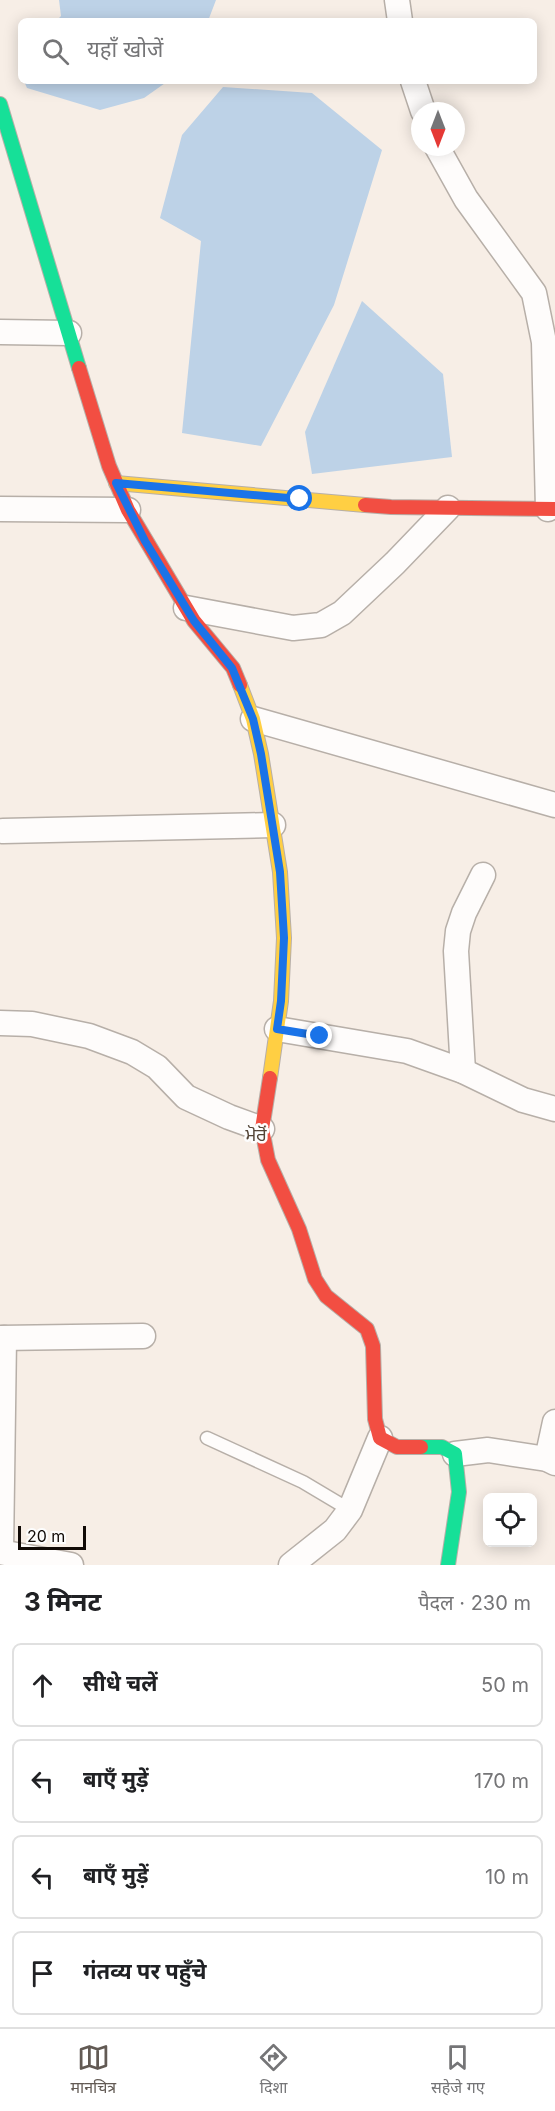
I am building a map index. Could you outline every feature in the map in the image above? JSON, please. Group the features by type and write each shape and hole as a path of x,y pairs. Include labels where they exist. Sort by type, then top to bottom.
{"street":[{"path":"397,0 400,18"},
{"path":"414,84 420,102"},
{"path":"0,104 109,466 128,510 145,541 194,621 232,668 253,719 261,754 280,872 284,938 281,1001 262,1129 268,1160 299,1229 315,1279 326,1296 367,1329 373,1346 375,1419 380,1438 350,1510 335,1530 291,1565"},
{"path":"116,483 391,507 551,509 544,342 534,293 466,199 442,156"},
{"path":"0,332 69,333"},
{"path":"186,608 293,628 321,625 342,613 448,508"},
{"path":"0,509 128,510"},
{"path":"253,719 555,805"},
{"path":"3,831 273,825"},
{"path":"463,1071 456,951 458,932 464,913 483,875"},
{"path":"0,1023 32,1024 89,1036 132,1052 157,1067 186,1097 262,1129"},
{"path":"277,1029 407,1051 463,1071 523,1100 555,1109"},
{"path":"60,1564 1,1552 2,1338 143,1336"},
{"path":"380,1438 397,1447 442,1447 455,1455 488,1450 551,1461 555,1422"},
{"path":"448,1565 459,1492 455,1455"}],"lane":[{"path":"207,1438 303,1482 350,1510"}],"water":[{"path":"59,0 216,0 209,18 59,18 61,16"},
{"path":"25,84 164,84 144,98 100,110 27,88"},
{"path":"223,87 312,93 382,150 334,305 261,446 182,433 201,241 160,218 182,135"},
{"path":"362,301 443,374 452,457 312,474 305,432"}],"traffic: fast":[{"path":"0,104 79,368"},
{"path":"421,1447 442,1447 455,1454 459,1492 448,1565"}],"traffic: slow":[{"path":"116,483 365,505"},
{"path":"240,685 253,719 261,754 280,872 284,938 281,1001 270,1078"}],"traffic: jam":[{"path":"79,368 109,466 128,510 194,621 233,668 240,685"},
{"path":"365,505 555,509"},
{"path":"270,1078 262,1129 268,1160 299,1229 315,1279 326,1296 367,1329 373,1346 375,1419 380,1438 397,1447 421,1447"}],"district":[{"name":"ਮੋਰੋਂ","path":"256,1135"}],"route":[{"path":"300,499 116,483 145,541 194,621 232,668 253,719 280,872 284,938 281,1001 277,1029 320,1036"}]}
